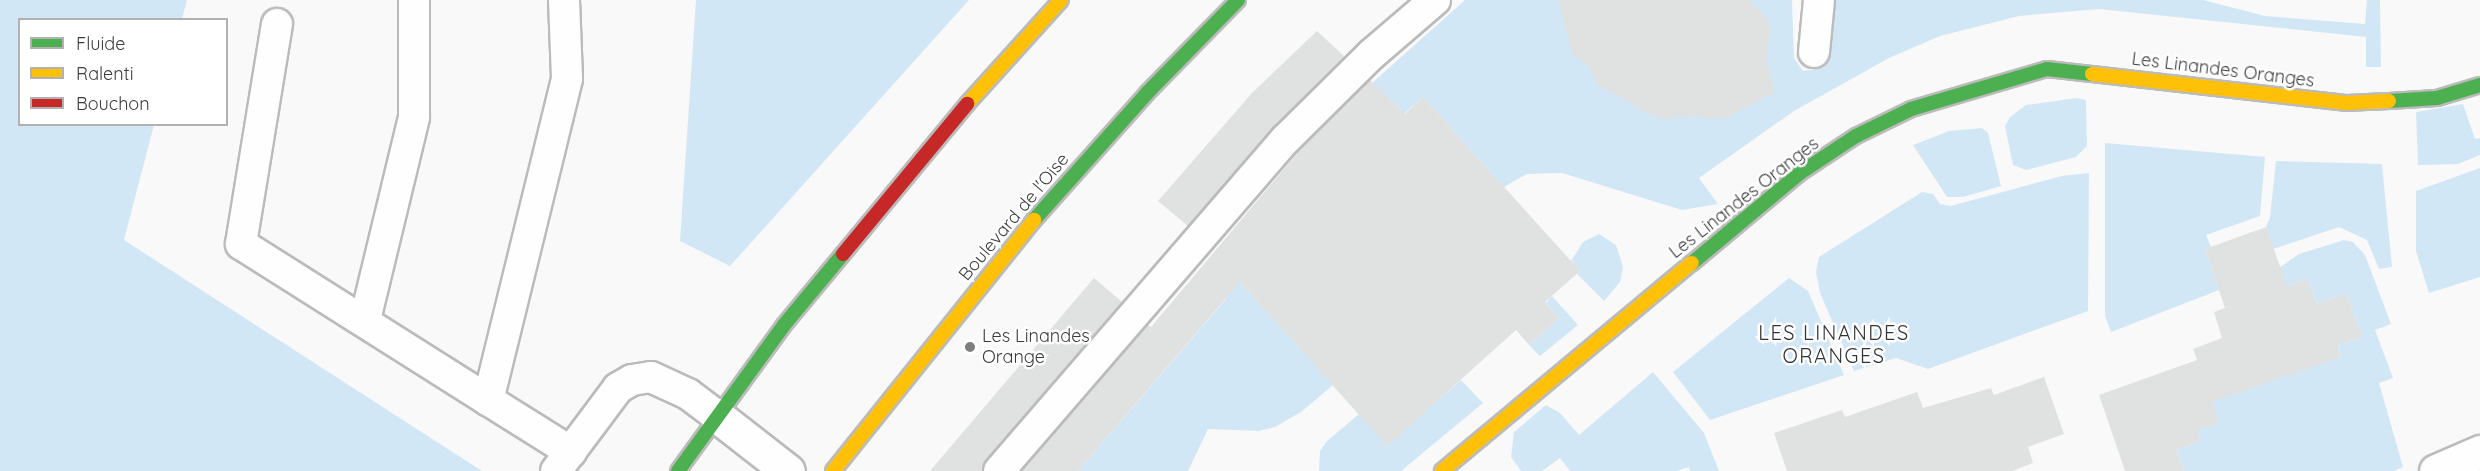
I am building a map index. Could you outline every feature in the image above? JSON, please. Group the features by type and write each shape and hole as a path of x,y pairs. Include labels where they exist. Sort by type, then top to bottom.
{"main road":[{"path":"678,471 716,415 860,232 977,92 1061,0"},
{"name":"Boulevard de l'Oise","path":"833,471 1004,254 1147,93 1238,0"},
{"name":"Les Linandes Oranges","path":"1442,471 1800,173 1856,136 1911,109 2015,75 2047,69 2347,103 2437,98 2480,86"}],"street":[{"path":"716,415 788,471"},
{"path":"2436,471 2480,452"}],"lane":[{"path":"365,320 414,117 414,0"},
{"path":"488,400 567,79 564,0"},
{"path":"999,471 1286,139 1372,54 1435,0"},
{"path":"1814,52 1819,0"},
{"path":"277,24 241,244 365,320 488,400 563,461 618,388 632,380 651,377 688,394 716,415"}],"shaded area":[{"path":"0,0 187,0 182,18 18,18 18,126 154,126 124,240 482,471 0,471"},
{"path":"696,0 969,0 730,266 680,241"},
{"path":"1465,0 1792,0 1794,58 1803,71 1816,69 1829,57 1827,0 2203,0 2265,16 2365,24 2367,0 2380,0 2381,67 2366,67 2366,37 2099,9 2019,16 1940,36 1889,58 1794,111 1699,178 1718,204 1682,210 1562,173 1527,174 1504,187 1423,97 1321,189 1401,110 1372,83"},
{"path":"2077,98 2086,100 2087,146 2076,157 2026,170 2013,165 2005,126 2010,117 2026,105"},
{"path":"2463,104 2475,139 2480,138 2480,155 2458,164 2418,165 2416,112"},
{"path":"1982,128 1988,133 2001,186 1963,197 1947,197 1913,145 1949,131"},
{"path":"2105,143 2265,157 2260,216 2206,235 2211,247 2205,249 2219,290 2111,332 2105,316"},
{"path":"2276,161 2382,164 2392,267 2379,269 2367,240 2339,227 2273,249 2266,227 2270,217"},
{"path":"2480,168 2480,277 2429,293 2416,251 2416,191"},
{"path":"2089,173 2088,311 1928,369 1896,358 1854,371 1820,293 1816,272 1819,257 1922,192 1933,194 1940,204 1951,206 2062,176"},
{"path":"1308,177 1321,189 1230,271 1333,385 1301,412 1275,427 1259,431 1208,429 1188,471 1078,471 1226,299 1215,288"},
{"path":"1599,234 1616,245 1623,267 1620,282 1604,301 1577,274 1580,271 1571,261 1583,242"},
{"path":"2344,240 2353,242 2365,255 2391,324 2375,330 2393,378 2379,383 2403,467 2394,471 2184,471 2176,450 2201,441 2197,430 2209,393 2341,357 2337,345 2362,337 2346,293 2317,304 2308,279 2282,288 2276,270 2299,254"},
{"path":"1789,278 1808,291 1844,375 1710,420 1673,372"},
{"path":"1552,296 1578,325 1540,356 1529,345 1559,318 1546,303"},
{"path":"1653,372 1704,433 1719,471 1690,471 1689,467 1676,471 1570,471 1560,458 1542,471 1521,471 1511,457 1514,432 1546,405 1560,413 1579,435"},
{"path":"1461,380 1483,403 1401,471 1319,471 1320,451 1327,441 1359,414 1387,445"}],"building":[{"path":"1558,0 1748,0 1767,18 1770,28 1766,59 1775,92 1723,119 1691,116 1659,119 1598,85 1588,66 1572,54"},
{"path":"1317,31 1345,57 1273,128 1188,226 1158,201 1252,93"},
{"path":"1370,80 1405,114 1423,97 1580,271 1545,302 1559,318 1529,345 1516,330 1387,446 1240,282 1078,471 1022,471 1148,325 1151,327 1299,151"},
{"path":"2266,227 2287,286 2308,279 2317,304 2346,293 2362,337 2337,345 2341,357 2212,402 2219,422 2197,430 2201,441 2176,450 2184,471 2125,471 2099,395 2197,360 2193,349 2222,338 2214,312 2225,308 2205,249"},
{"path":"1094,278 1122,302 986,460 982,471 930,471"},
{"path":"2044,377 2064,434 2028,447 2033,463 2012,471 1787,471 1774,433 1842,410 1845,417 1917,392 1923,408 1991,388 1994,395"}],"traffic: fast":[{"path":"1034,220 1147,93 1238,0"},
{"path":"1692,263 1800,173 1856,136 1911,109 2047,69 2092,74"},
{"path":"2389,101 2437,98 2480,85"},
{"path":"678,471 784,325 843,254"}],"traffic: slow":[{"path":"967,104 1061,0"},
{"path":"2092,74 2347,103 2389,101"},
{"path":"833,471 1034,220"},
{"path":"1442,471 1692,263"}],"traffic: jam":[{"path":"843,254 967,104"}],"place":[{"name":"Les Linandes Orange","path":"970,347"}],"district":[{"name":"LES LINANDES ORANGES","path":"1834,344"}]}
